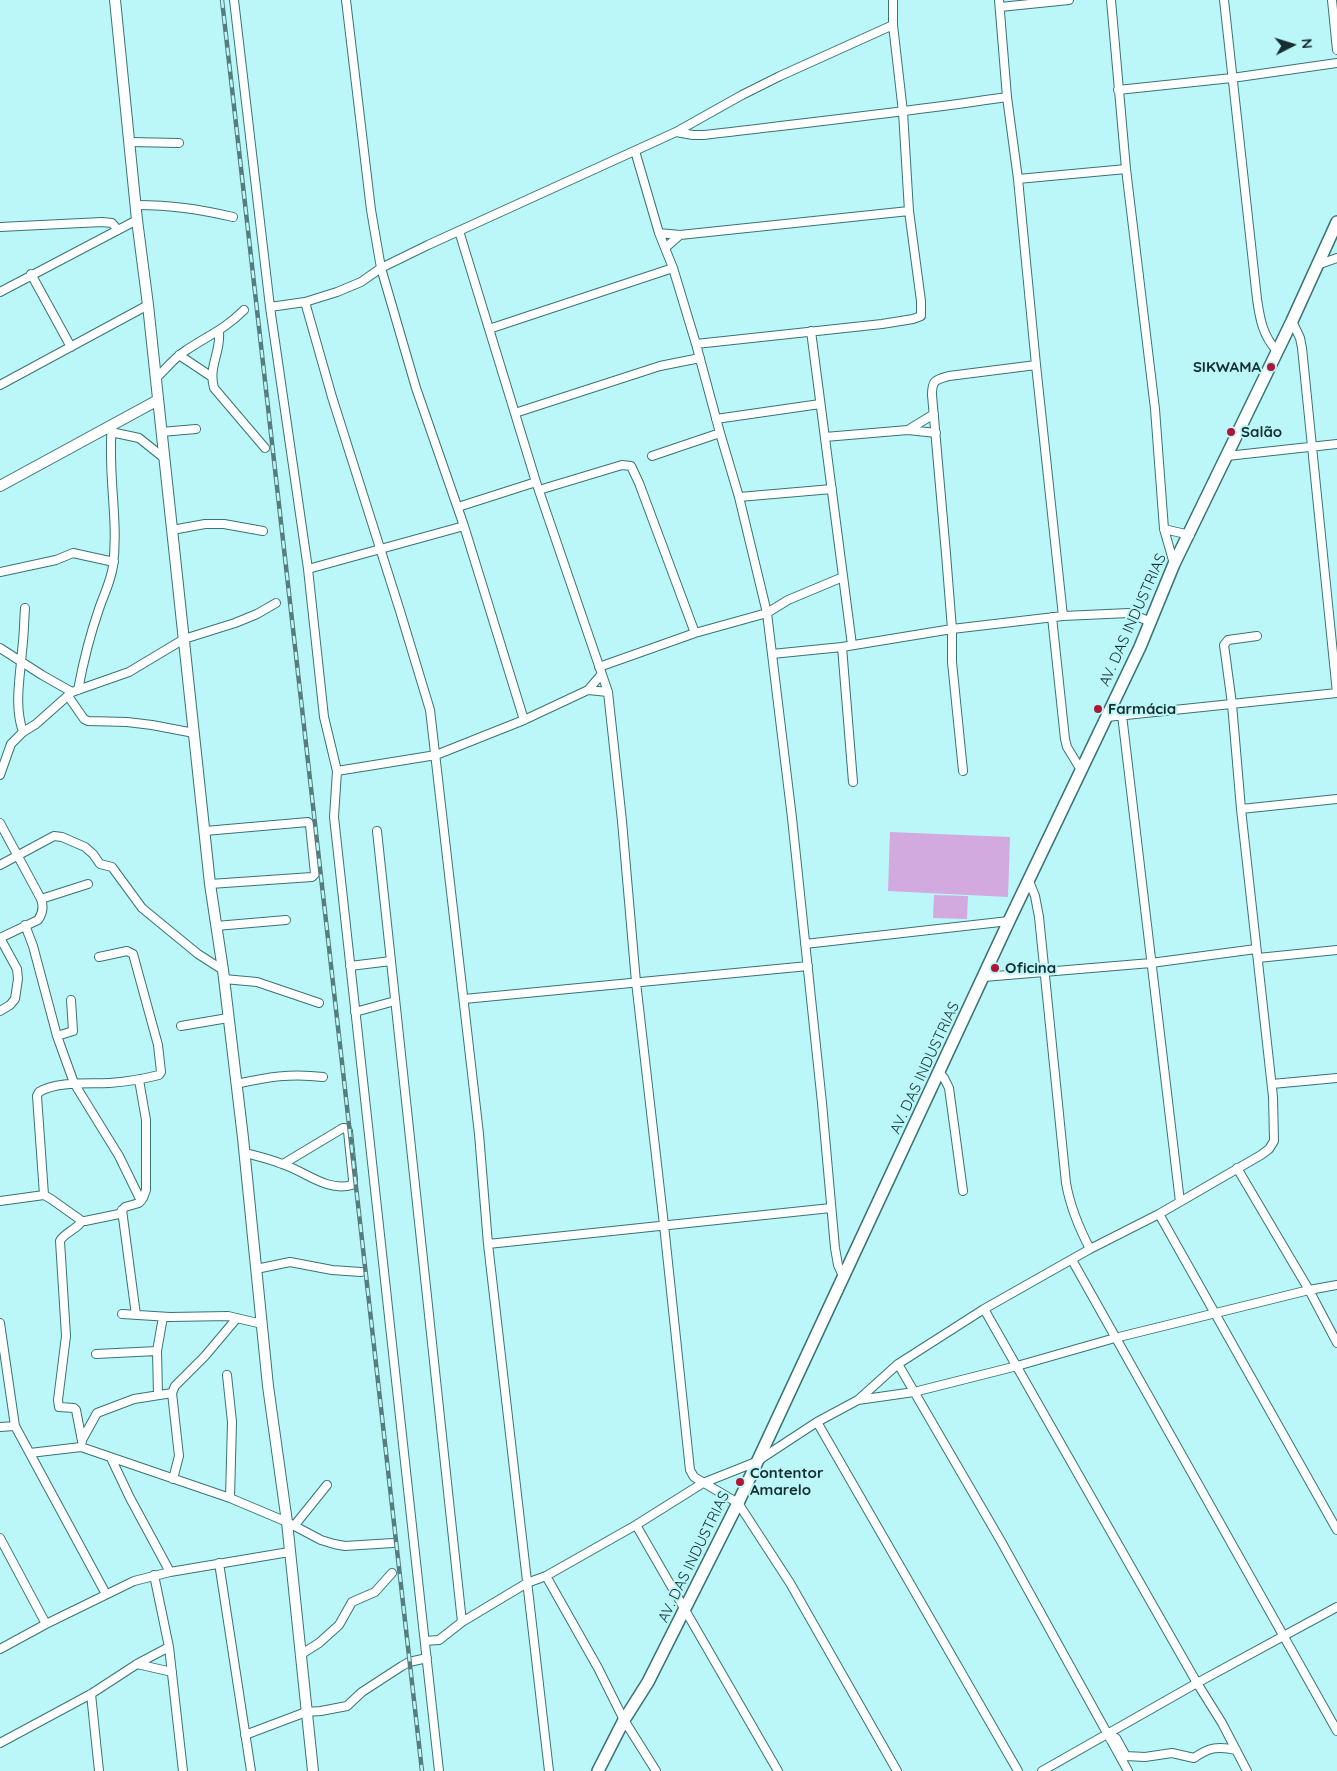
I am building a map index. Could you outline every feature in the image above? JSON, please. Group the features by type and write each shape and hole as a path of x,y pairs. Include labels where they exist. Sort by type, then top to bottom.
{"main road":[{"path":"1276,354 1337,222"},
{"name":"AV. DAS INDUSTRIAS","path":"598,1771 624,1720 648,1682 738,1503 1009,921 1107,717 1151,622 1174,564 1190,535 1276,354"}],"street":[{"path":"115,0 137,220 148,305 210,884 245,1153 268,1386 291,1524 289,1552 312,1771"},
{"path":"234,0 270,307 308,569 324,717 337,771 334,818 439,1771"},
{"path":"346,0 371,210 381,268 416,388 458,507 524,720"},
{"path":"696,344 913,320 921,316 921,302 909,211 903,112 893,25 893,0"},
{"path":"1063,616 1018,179 1007,97 1000,4 1069,0"},
{"path":"1111,0 1126,169 1155,409 1164,529 1174,564"},
{"path":"1224,0 1257,300 1263,332 1276,354"},
{"path":"1332,0 1337,50"},
{"path":"270,307 305,302 361,282 381,268 676,132 780,76 893,25"},
{"path":"1118,90 1232,78 1337,63"},
{"path":"676,132 704,135 903,112 1007,97"},
{"path":"130,142 180,143"},
{"path":"635,151 659,233 673,268 696,344 739,497 767,613 808,966 836,1259 843,1276"},
{"path":"1018,179 1126,169"},
{"path":"136,205 179,206 233,217"},
{"path":"659,233 680,236 909,211"},
{"path":"0,292 31,274 137,220"},
{"path":"0,227 102,222 112,223 118,230"},
{"path":"459,231 536,482 608,692 622,821 636,982 690,1470 694,1477 738,1503 790,1583 897,1771"},
{"path":"665,248 680,236"},
{"path":"1317,265 1337,258"},
{"path":"489,329 673,268"},
{"path":"31,274 71,346"},
{"path":"305,302 332,397 430,710 464,998 488,1244 549,1771"},
{"path":"0,385 148,305"},
{"path":"156,378 179,356 218,332 244,310"},
{"path":"1107,717 1337,693 1302,348 1300,338 1292,321"},
{"path":"810,331 852,645"},
{"path":"218,332 220,342 212,366 214,388 265,448"},
{"path":"179,356 212,377"},
{"path":"515,413 660,366 700,358"},
{"path":"963,771 951,656 952,629 932,384 936,379 1036,365"},
{"path":"0,486 112,428 158,400"},
{"path":"716,420 820,404"},
{"path":"908,430 934,414"},
{"path":"112,428 139,438 164,458"},
{"path":"73,693 100,607 108,588 114,562 110,446 112,428"},
{"path":"161,432 196,429"},
{"path":"825,437 908,430 936,433"},
{"path":"652,456 720,433"},
{"path":"1227,456 1337,444"},
{"path":"539,490 622,465 631,466 640,483 695,633"},
{"path":"458,507 536,482"},
{"path":"739,497 832,489"},
{"path":"172,530 205,524 224,524 263,531"},
{"path":"308,569 464,526"},
{"path":"1164,529 1190,535"},
{"path":"0,572 56,560 73,553 114,562"},
{"path":"588,690 600,671 695,633 767,613 788,600 844,578"},
{"path":"0,775 11,744 23,732 36,724 73,693 129,672 184,639 235,623 257,614 276,603"},
{"path":"23,732 18,713 18,690 24,608"},
{"path":"772,654 1063,616 1129,613 1151,622"},
{"path":"1052,617 1065,739 1081,770"},
{"path":"425,1642 439,1640 462,1622 527,1583 546,1576 636,1525 703,1483 756,1462 817,1422 858,1400 898,1364 984,1309 1090,1249 1159,1214 1261,1155 1268,1149 1274,1141 1272,1084 1241,809 1232,704 1224,652 1225,642 1228,640 1257,636"},
{"path":"842,646 853,782"},
{"path":"0,648 73,693 84,719 88,721 152,725 194,734"},
{"path":"337,771 436,755 524,720 588,690 608,692"},
{"path":"1122,715 1180,1202"},
{"path":"1241,809 1337,799"},
{"path":"205,831 308,822 315,861 315,874 312,877 210,884"},
{"path":"0,824 41,899 43,907 42,915 38,920 0,938 17,969 18,979 15,999 10,1006 0,1011"},
{"path":"377,831 462,1622"},
{"path":"0,865 54,836 62,837 85,847 100,864 108,865 114,870 142,908 223,975 257,982 319,1003"},
{"path":"1029,881 1038,908 1066,1183 1080,1230 1090,1249"},
{"path":"41,899 88,884"},
{"path":"216,926 286,920"},
{"path":"805,944 1009,921"},
{"path":"25,925 33,946 57,1036 74,1083 119,1156 141,1201"},
{"path":"984,977 1151,963 1256,949"},
{"path":"1258,958 1337,950"},
{"path":"44,1195 37,1096 42,1090 74,1083 139,1080 159,1074 162,1069 158,1045 132,953 127,951 99,957"},
{"path":"350,966 391,961"},
{"path":"464,998 808,966"},
{"path":"57,1036 74,1030 71,1000"},
{"path":"355,1012 395,1001"},
{"path":"181,1026 228,1018"},
{"path":"939,1072 949,1088 963,1191"},
{"path":"236,1084 281,1075 323,1077"},
{"path":"1272,1084 1337,1078"},
{"path":"0,1201 44,1195 82,1221 120,1214 125,1207 141,1201 146,1190 147,1161 146,1120 139,1080"},
{"path":"245,1153 283,1164 320,1182 338,1186 352,1185 353,1168 348,1131 343,1128 283,1164"},
{"path":"1237,1168 1309,1290 1337,1343"},
{"path":"488,1244 831,1208"},
{"path":"122,1210 136,1315"},
{"path":"1159,1214 1337,1530"},
{"path":"81,1444 78,1417 74,1408 60,1407 58,1400 66,1336 59,1246 62,1237 77,1228 82,1221"},
{"path":"1072,1260 1337,1731"},
{"path":"256,1269 290,1262 332,1270 361,1272"},
{"path":"858,1400 914,1392 1017,1366 1115,1338 1309,1290 1337,1285"},
{"path":"984,1309 1247,1771"},
{"path":"122,1314 164,1317 237,1318 262,1324"},
{"path":"158,1395 157,1351 164,1317"},
{"path":"173,1479 179,1456 172,1393 176,1386 205,1356 237,1318"},
{"path":"0,1324 15,1426 106,1594"},
{"path":"96,1354 157,1351"},
{"path":"898,1364 1020,1575 1128,1771"},
{"path":"227,1375 232,1422 230,1498"},
{"path":"78,1417 97,1413 134,1398 172,1393"},
{"path":"81,1444 97,1413"},
{"path":"817,1422 1018,1771"},
{"path":"0,1427 15,1426"},
{"path":"30,1453 81,1444 111,1458 149,1469 230,1498 291,1524 321,1540 345,1546 393,1543"},
{"path":"111,1458 130,1498 170,1572"},
{"path":"291,1524 327,1485"},
{"path":"636,1525 778,1771"},
{"path":"0,1538 46,1624"},
{"path":"0,1649 134,1581 170,1572 289,1552"},
{"path":"219,1563 251,1771"},
{"path":"300,1655 319,1643 339,1625 352,1602 375,1592 392,1573"},
{"path":"154,1576 169,1647 183,1771"},
{"path":"546,1576 598,1668 624,1720 656,1771"},
{"path":"1042,1771 1109,1737 1197,1683 1337,1607"},
{"path":"0,1743 91,1694 137,1664 169,1647"},
{"path":"245,1735 306,1712 321,1712 347,1706 362,1692 402,1666 409,1662 427,1658"},
{"path":"137,1664 172,1672"},
{"path":"91,1694 99,1771"},
{"path":"1109,1737 1116,1738 1126,1756 1172,1753 1194,1758 1208,1749 1223,1747 1236,1750"}],"shaded area":[{"path":"890,832 1010,837 1008,897 888,891"},
{"path":"934,895 968,896 967,919 933,918"}],"railway":[{"path":"222,0 422,1771"}],"place":[{"name":"SIKWAMA","path":"1271,367"},
{"name":"Salão","path":"1231,432"},
{"name":"Farmácia","path":"1098,709"},
{"name":"Oficina","path":"995,968"},
{"name":"Contentor Amarelo","path":"740,1482"}]}
